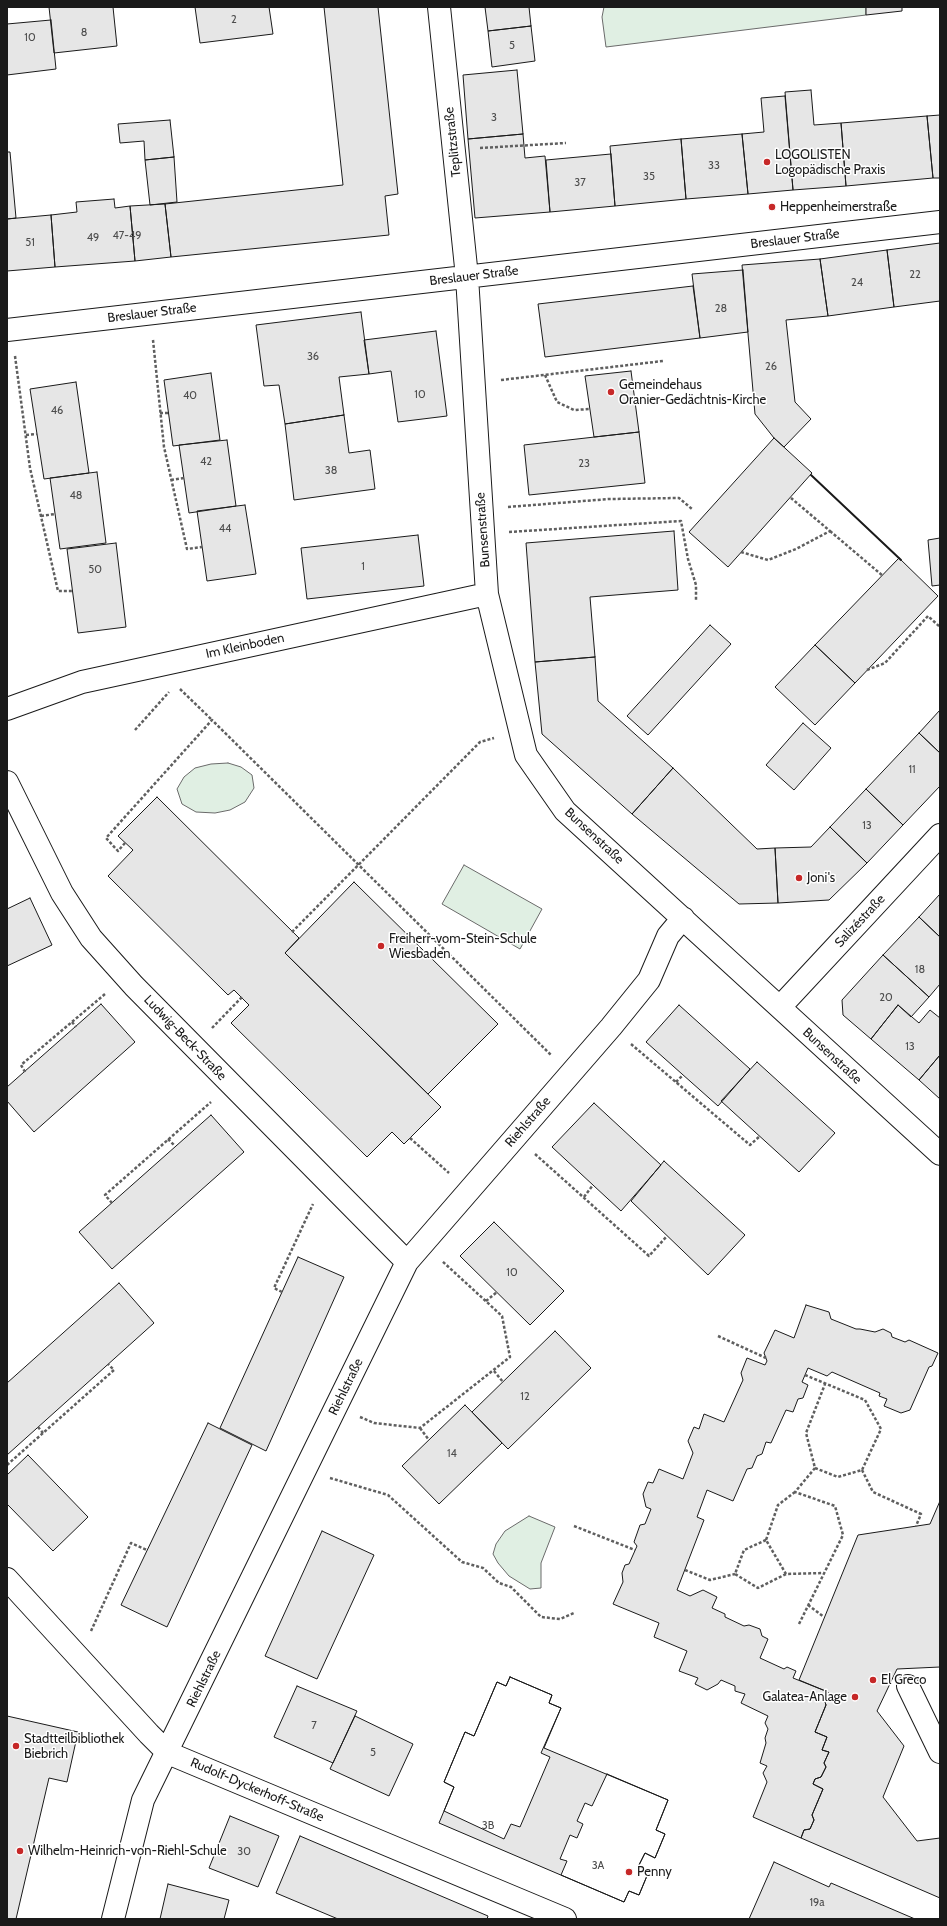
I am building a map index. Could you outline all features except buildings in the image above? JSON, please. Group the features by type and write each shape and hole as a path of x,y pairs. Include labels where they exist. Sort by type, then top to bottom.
{"street":[{"name":"Teplitzstraße","path":"439,7 467,277"},
{"name":"Breslauer Straße","path":"9,330 940,222"},
{"name":"Bunsenstraße","path":"467,277 487,594 526,755 565,811 940,1154"},
{"name":"Im Kleinboden","path":"7,709 82,682 487,594"},
{"name":"Ludwig-Beck-Straße","path":"7,782 62,893 91,938 126,977 230,1084 407,1262"},
{"name":"Salizéstraße","path":"780,1007 940,835"},
{"name":"Riehlstraße","path":"113,1919 144,1800 407,1262 611,1027 649,980 668,936 683,918"},
{"name":"Rudolf-Dyckerhoff-Straße","path":"7,1579 168,1753 565,1919"},
{"path":"908,1686 940,1752"}],"path":[{"path":"454,150 566,143"},
{"path":"150,314 164,447 171,480 187,549 202,547"},
{"path":"9,330 30,468 58,591 73,591"},
{"path":"473,383 663,361"},
{"path":"544,375 557,402 574,410 590,409"},
{"path":"160,413 168,413"},
{"path":"26,435 37,434"},
{"path":"171,480 184,478"},
{"path":"481,509 609,499 679,498 692,509"},
{"path":"791,498 883,576"},
{"path":"41,516 55,514"},
{"path":"483,534 680,521 688,559 696,585 696,600"},
{"path":"741,552 768,560 796,549 830,531"},
{"path":"867,670 885,663 928,616 940,627"},
{"path":"176,685 570,1074"},
{"path":"135,730 170,690"},
{"path":"125,843 118,851 106,838 212,720"},
{"path":"292,932 480,742 520,731"},
{"path":"25,1072 21,1065 126,977"},
{"path":"194,1047 242,997"},
{"path":"72,1022 76,1027"},
{"path":"611,1027 750,1145 760,1136"},
{"path":"676,1082 683,1075"},
{"path":"112,1203 105,1195 230,1084"},
{"path":"516,1136 649,1256 666,1236"},
{"path":"410,1138 469,1190"},
{"path":"168,1139 175,1146"},
{"path":"282,1292 274,1288 324,1179"},
{"path":"584,1197 593,1185"},
{"path":"337,1406 374,1423 420,1428 510,1357 502,1316 422,1244"},
{"path":"486,1301 497,1292"},
{"path":"718,1336 766,1358"},
{"path":"7,1464 114,1370 108,1364"},
{"path":"494,1371 503,1382"},
{"path":"805,1375 865,1400 881,1429 862,1470 838,1477 815,1468"},
{"path":"815,1468 806,1433 826,1384"},
{"path":"38,1427 43,1433"},
{"path":"420,1428 428,1440"},
{"path":"735,1574 744,1550 766,1540 778,1505 795,1492 815,1468"},
{"path":"305,1470 388,1496 462,1562 483,1568 499,1583 511,1588 541,1617 560,1619 574,1613"},
{"path":"862,1470 873,1492 921,1514 916,1526"},
{"path":"795,1492 835,1506 843,1535 799,1624"},
{"path":"574,1526 635,1550"},
{"path":"766,1540 786,1574"},
{"path":"79,1657 131,1543 146,1550"},
{"path":"685,1570 710,1580 735,1574 758,1588 786,1574 823,1573"},
{"path":"808,1605 824,1617"}],"green space":[{"path":"604,7 866,7 866,15 606,47 602,17"},
{"path":"228,763 241,767 252,775 254,788 245,802 230,810 215,813 196,812 182,804 177,789 184,777 195,768 211,764"},
{"path":"464,865 542,909 520,949 442,904"},
{"path":"529,1516 555,1527 541,1563 541,1588 530,1589 509,1576 498,1563 493,1554 496,1544 505,1531"}],"wall":[{"path":"811,475 901,560"}],"place":[{"name":"LOGOLISTEN Logopädische Praxis","path":"767,162"},
{"name":"Heppenheimerstraße","path":"772,207"},
{"name":"Gemeindehaus Oranier-Gedächtnis-Kirche","path":"611,392"},
{"name":"Joni's","path":"799,878"},
{"name":"Freiherr-vom-Stein-Schule Wiesbaden","path":"381,946"},
{"name":"El Greco","path":"873,1680"},
{"name":"Galatea-Anlage","path":"855,1697"},
{"name":"Stadtteilbibliothek Biebrich","path":"16,1746"},
{"name":"Wilhelm-Heinrich-von-Riehl-Schule","path":"20,1851"},
{"name":"Penny","path":"629,1872"}]}
